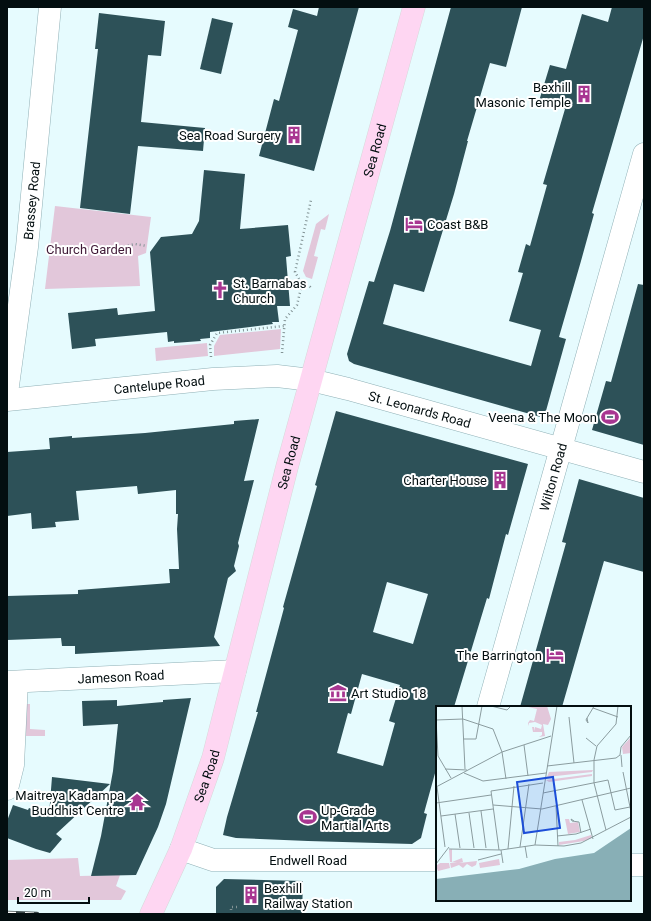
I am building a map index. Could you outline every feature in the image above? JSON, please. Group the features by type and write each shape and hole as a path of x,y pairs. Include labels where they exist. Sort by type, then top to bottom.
{"main road":[{"name":"Sea Road","path":"151,914 181,849 213,758 287,467 414,7"}],"street":[{"name":"Brassey Road","path":"7,393 27,247 50,7"},
{"name":"Wilton Road","path":"488,706 644,154"},
{"name":"Cantelupe Road","path":"7,400 213,379 277,376 311,380"},
{"name":"St. Leonards Road","path":"311,380 644,472"},
{"name":"Jameson Road","path":"12,682 235,671"},
{"path":"7,789 13,765 12,682"},
{"name":"Endwell Road","path":"181,849 213,860 436,860"},
{"path":"631,865 644,865"}],"path":[{"path":"277,376 283,349 285,319 297,305 302,284 295,272 311,200"},
{"path":"27,247 62,251 85,248 106,251 135,244 147,246"},
{"path":"213,379 210,345 217,332 284,326"},
{"path":"231,914 231,907 239,907"}],"green space":[{"name":"Church Garden","path":"55,206 151,217 146,253 138,256 140,286 45,289"},
{"path":"329,214 325,230 321,229 314,256 318,257 312,279 306,277 303,271 316,224"},
{"path":"281,329 280,349 214,356 214,346 220,335"},
{"path":"207,343 208,356 156,361 155,348"},
{"path":"23,704 30,704 30,729 45,730 45,736 21,736"},
{"path":"78,858 80,876 120,875 116,886 126,891 121,900 7,900 7,860"}],"building":[{"path":"319,7 359,7 314,171 259,156 274,99 279,101 298,30 288,27 293,9 317,16"},
{"path":"451,7 522,7 506,67 490,63 467,141 454,194 424,292 394,284 383,324 531,366 541,330 509,321 523,273 518,272 526,244 530,246 547,185 543,184 565,109 539,101 550,65 566,69 582,14 608,22 612,7 644,7 644,35 592,213 594,214 559,337 566,339 544,418 354,364 349,361 347,354 369,281 374,282 390,231"},
{"path":"99,13 165,21 161,56 148,55 141,122 205,128 203,151 138,146 130,214 80,208 98,49 95,49"},
{"path":"212,18 233,23 221,74 200,69"},
{"name":"St. Barnabas Church","path":"204,170 245,174 240,229 288,225 291,256 286,257 290,306 277,306 279,322 210,332 210,338 200,339 201,341 168,342 167,332 95,339 96,346 72,349 68,313 117,308 118,315 155,311 150,252 161,237 192,234 199,221"},
{"path":"638,284 644,285 644,445 592,430 606,381 611,382"},
{"path":"336,411 528,464 508,535 506,534 489,599 487,598 454,706 436,706 436,770 424,813 427,814 421,838 412,844 236,838 223,835 258,712 256,712 284,608 283,607 317,486 315,485","holes":["387,582 428,594 413,644 373,632","362,674 400,685 389,721 395,723 383,766 337,753 348,713 351,714"]},
{"path":"259,419 244,481 254,480 238,543 239,546 234,566 236,571 228,578 214,637 220,646 75,654 75,646 62,646 61,638 7,640 7,596 78,594 78,590 170,583 169,569 179,569 176,490 138,494 137,486 76,491 79,520 55,522 56,527 32,529 31,513 7,516 7,452 50,449 49,438 145,433 234,424 234,421"},
{"path":"579,479 644,498 644,572 604,561 562,706 520,706 566,543 562,542"},
{"path":"191,698 166,804 158,827 136,875 91,876 101,836 113,771 118,724 83,726 82,701 117,700 117,706"},
{"path":"52,777 110,784 56,834 62,839 50,853 7,838 7,821 13,805 28,810 29,808 49,815"},
{"name":"Bexhill Railway Station","path":"224,879 303,881 302,914 216,914 216,887"}],"railway":[{"path":"7,913 37,914"}],"place":[{"name":"Bexhill Masonic Temple","path":"584,94"},
{"name":"Sea Road Surgery","path":"294,135"},
{"name":"Coast B&B","path":"414,224"},
{"name":"St. Barnabas Church","path":"220,290"},
{"name":"Veena & The Moon","path":"610,417"},
{"name":"Charter House","path":"500,480"},
{"name":"The Barrington","path":"555,655"},
{"name":"Art Studio 18","path":"338,693"},
{"name":"Maitreya Kadampa Buddhist Centre","path":"137,802"},
{"name":"Up-Grade Martial Arts","path":"308,817"},
{"name":"Bexhill Railway Station","path":"251,895"}]}
